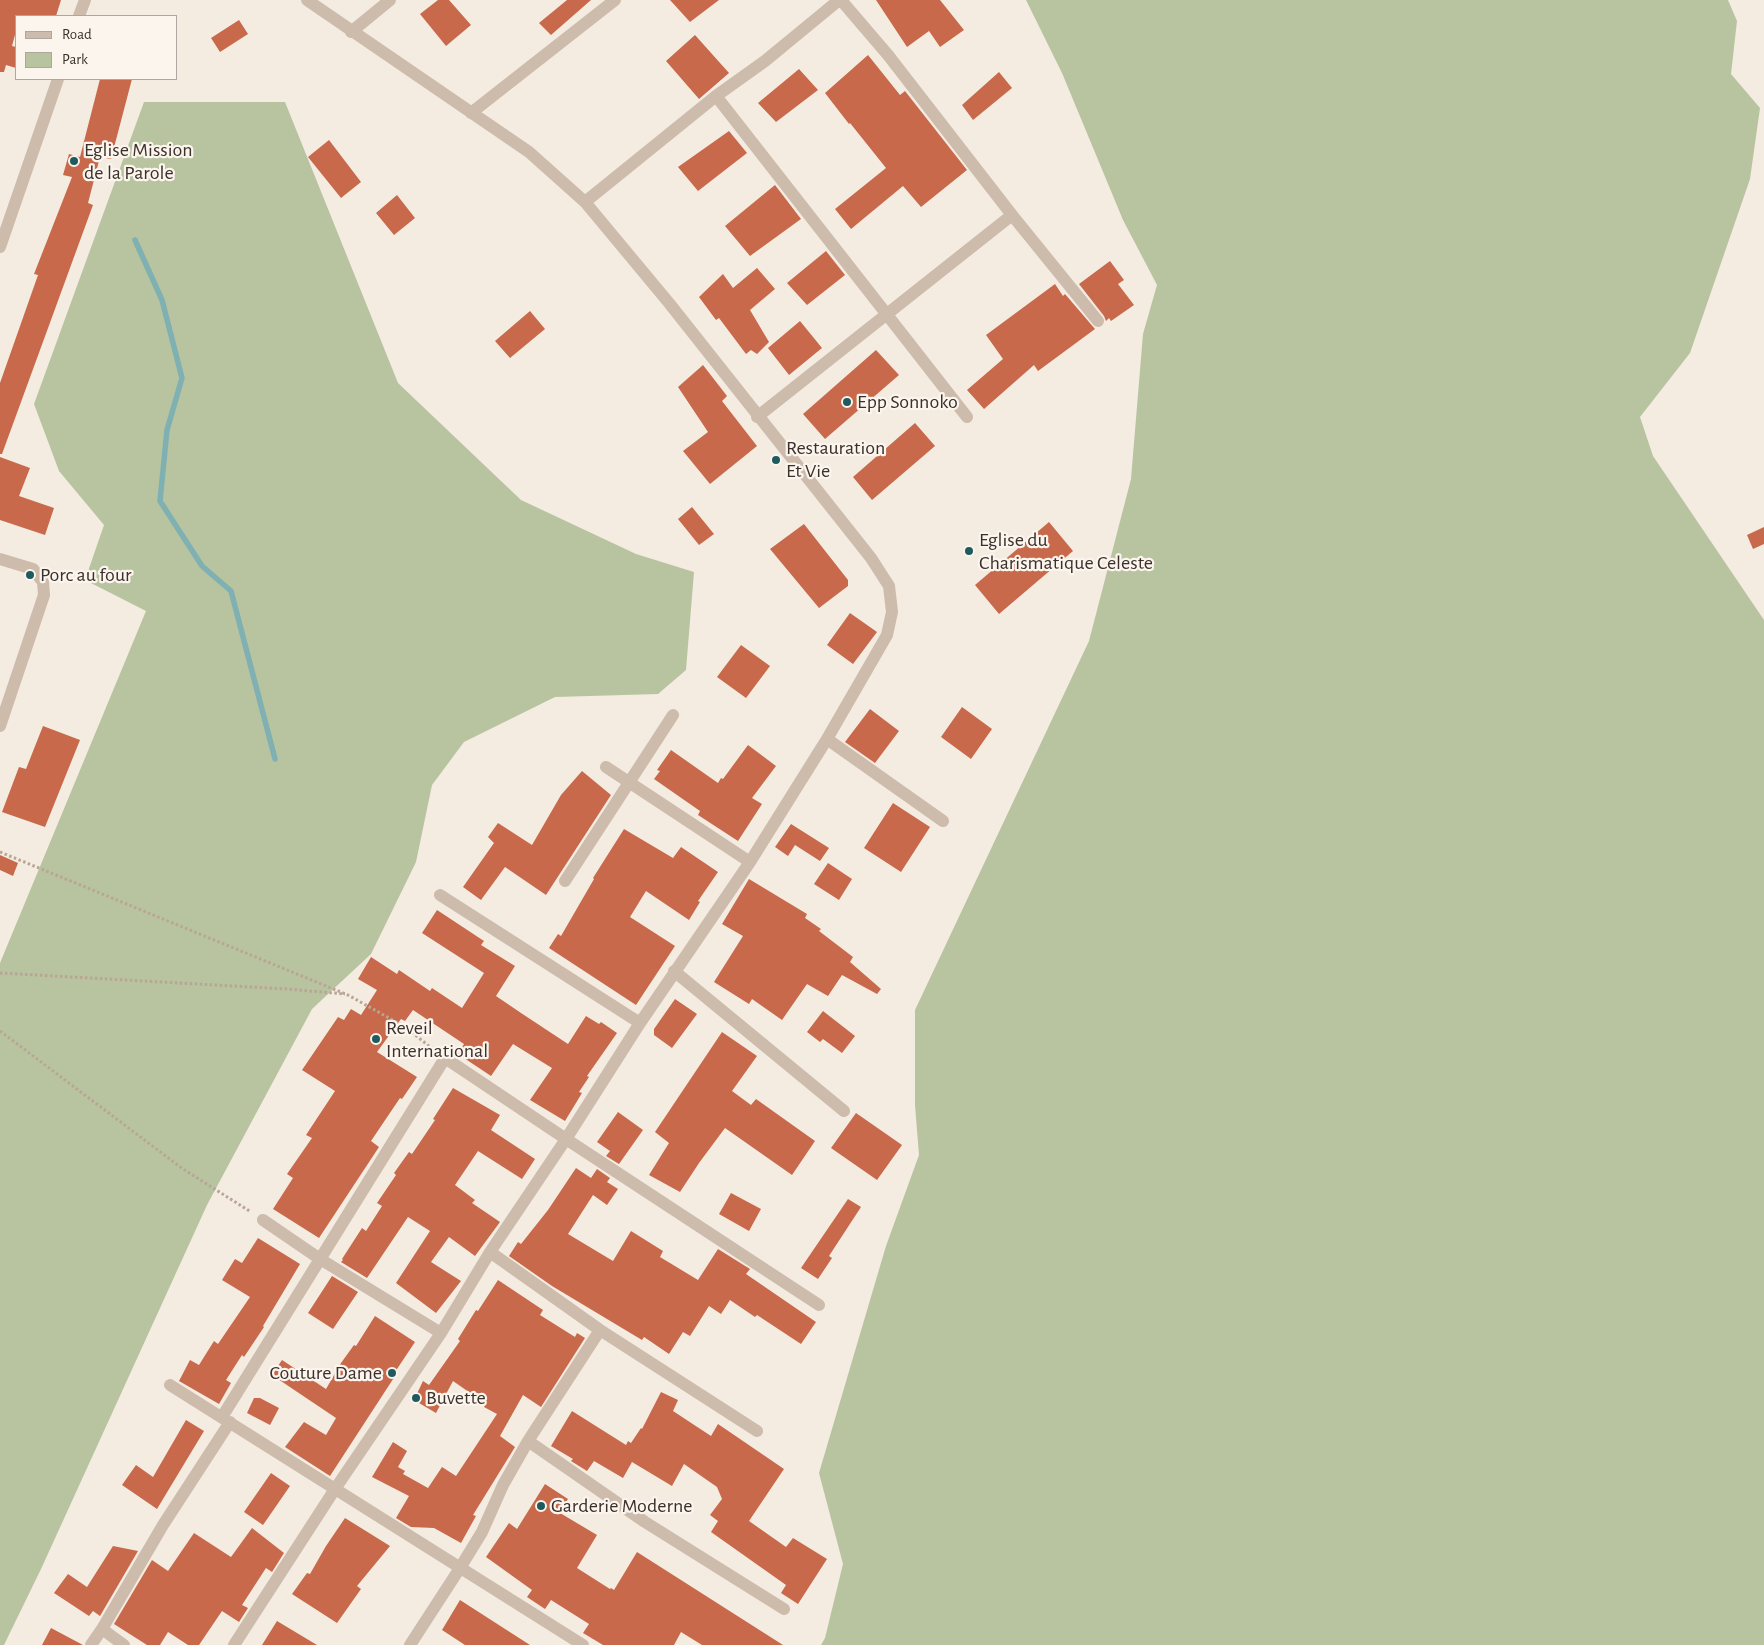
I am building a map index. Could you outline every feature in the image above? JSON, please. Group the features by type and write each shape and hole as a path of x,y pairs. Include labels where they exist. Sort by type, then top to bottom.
{"street":[{"path":"79,15 85,0"},
{"path":"234,1645 441,1333 490,1252 566,1139 674,971 750,862 827,739 887,634 892,612 889,586 871,558 585,202 528,152 307,0"},
{"path":"351,32 390,0"},
{"path":"471,113 615,0"},
{"path":"585,202 716,96 765,61 840,0 888,55 1012,215 1098,320"},
{"path":"0,247 58,80"},
{"path":"716,96 967,417"},
{"path":"757,417 1012,215"},
{"path":"0,559 33,568 43,582 44,595 0,726"},
{"path":"565,881 673,715"},
{"path":"827,739 943,821"},
{"path":"606,767 750,862"},
{"path":"440,896 640,1023"},
{"path":"674,971 844,1111"},
{"path":"91,1645 320,1259 445,1058 818,1305"},
{"path":"262,1220 320,1259 441,1333"},
{"path":"490,1252 600,1330 757,1431"},
{"path":"410,1645 482,1532 503,1485 528,1441 600,1330"},
{"path":"170,1385 576,1643"},
{"path":"528,1441 645,1522 784,1609"},
{"path":"102,1629 124,1645"}],"path":[{"path":"0,852 348,994 405,1027 445,1058"},
{"path":"0,973 348,994"},
{"path":"0,1031 184,1169 262,1220"}],"green space":[{"path":"1026,0 1728,0 1737,21 1731,74 1760,108 1750,179 1690,353 1640,417 1653,456 1764,620 1764,1645 821,1645 825,1638 843,1564 819,1473 886,1246 919,1155 915,1105 915,1010 1089,641 1131,479 1143,334 1157,285 1123,220 1062,73"},
{"path":"144,102 285,102 398,383 521,500 636,554 694,572 686,670 658,694 555,697 464,742 432,785 416,862 371,954 312,1009 207,1205 41,1569 4,1645 0,1645 0,963 146,611 85,580 104,525 59,471 34,404"}],"building":[{"path":"0,0 61,0 56,15 15,15 15,35 12,46 15,47 15,68 6,65 4,72 0,72"},
{"path":"438,0 449,0 471,25 446,46 420,14"},
{"path":"567,0 591,0 551,35 539,23"},
{"path":"670,0 719,0 690,22"},
{"path":"876,0 940,0 964,30 940,47 929,31 907,47"},
{"path":"239,20 248,34 220,52 211,38"},
{"path":"695,35 729,73 699,99 666,61"},
{"path":"868,55 900,95 905,91 967,170 921,207 903,186 851,229 835,209 886,168 825,93"},
{"path":"799,69 818,90 776,122 758,103"},
{"path":"999,72 1012,88 973,120 962,105"},
{"path":"100,80 132,80 111,159 100,157 88,203 93,205 2,454 0,454 0,383 38,275 34,274 72,177 63,175 69,154 80,157"},
{"path":"729,131 747,153 698,191 678,167"},
{"path":"329,140 361,182 341,198 308,157"},
{"path":"775,185 801,219 750,256 725,226"},
{"path":"397,195 415,218 394,235 376,213"},
{"path":"826,251 845,275 807,305 787,283"},
{"path":"1110,261 1124,280 1118,284 1134,305 1111,321 1109,318 1106,321 1079,284"},
{"path":"757,268 775,289 750,310 769,342 757,354 751,350 746,354 719,318 716,320 699,297 723,274 733,288"},
{"path":"1055,284 1063,296 1065,294 1095,329 1038,371 1034,365 984,409 967,390 1003,359 986,335"},
{"path":"530,311 545,329 510,358 495,341"},
{"path":"800,321 822,348 789,375 768,348"},
{"path":"876,350 899,375 825,439 803,414"},
{"path":"703,365 727,396 722,401 757,446 710,484 683,451 708,432 678,387"},
{"path":"915,423 935,446 872,500 853,477"},
{"path":"0,457 30,468 19,496 54,508 45,535 0,520"},
{"path":"692,507 714,534 699,545 678,519"},
{"path":"1049,522 1073,551 999,614 975,585"},
{"path":"804,524 848,580 848,586 819,608 770,549"},
{"path":"1764,527 1764,544 1753,549 1747,535"},
{"path":"850,613 877,632 853,664 827,645"},
{"path":"741,645 770,666 746,698 717,677"},
{"path":"962,707 992,729 971,759 941,737"},
{"path":"870,709 899,731 875,763 845,742"},
{"path":"43,726 80,740 45,827 2,812 19,767 26,769"},
{"path":"748,745 776,766 752,798 762,804 738,841 698,815 700,811 654,779 660,771 657,770 671,750 718,783"},
{"path":"582,771 611,795 546,895 505,867 481,900 463,887 494,843 488,837 498,823 532,845 561,795"},
{"path":"893,803 930,827 901,872 864,848"},
{"path":"791,824 829,848 820,861 795,845 788,856 775,847"},
{"path":"624,829 673,858 681,847 718,872 698,901 700,902 689,920 646,891 630,917 675,946 636,1005 549,948 558,934 561,936 593,878"},
{"path":"0,855 18,863 13,876 0,870"},
{"path":"828,863 852,879 839,900 814,884"},
{"path":"749,879 807,914 805,918 821,929 819,931 853,957 850,962 881,989 877,994 842,975 828,996 807,984 782,1020 752,999 749,1004 714,982 743,936 722,924"},
{"path":"437,910 484,941 481,945 515,966 496,996 568,1044 586,1016 599,1024 601,1022 617,1033 587,1076 589,1077 579,1092 582,1093 565,1121 530,1100 552,1068 513,1044 491,1076 458,1054 464,1044 413,1010 405,1021 401,1019 377,1052 417,1077 402,1099 400,1098 371,1141 379,1147 319,1238 273,1209 293,1178 287,1174 312,1138 306,1135 335,1091 302,1070 338,1017 344,1020 351,1009 361,1015 377,990 358,979 371,957 397,974 399,970 430,991 432,988 462,1008 484,973 422,933"},
{"path":"675,999 697,1014 672,1048 654,1035 654,1029"},
{"path":"823,1011 855,1036 842,1053 823,1039 820,1042 807,1032"},
{"path":"722,1032 757,1056 732,1091 751,1105 756,1099 815,1141 792,1175 725,1128 680,1192 649,1175 669,1143 655,1132"},
{"path":"453,1088 500,1115 491,1130 535,1159 522,1179 478,1151 455,1185 475,1200 472,1203 500,1222 475,1256 449,1237 431,1262 461,1281 436,1313 396,1283 430,1231 408,1217 367,1278 341,1262 362,1228 366,1231 382,1206 377,1203 396,1175 394,1173 409,1152 412,1154 435,1120 433,1119"},
{"path":"618,1112 643,1130 619,1164 606,1156 610,1151 597,1142"},
{"path":"856,1113 902,1145 877,1180 831,1148"},
{"path":"576,1168 591,1178 597,1169 610,1178 607,1182 618,1189 607,1205 593,1195 568,1234 613,1261 631,1231 663,1251 660,1257 698,1280 718,1249 750,1269 746,1274 816,1322 801,1344 730,1300 721,1314 709,1306 690,1336 683,1332 669,1354 644,1337 642,1340 552,1286 509,1256 518,1242 521,1244 548,1210"},
{"path":"731,1193 761,1209 749,1231 719,1214"},
{"path":"848,1199 861,1207 829,1256 832,1258 818,1279 801,1268"},
{"path":"258,1238 300,1264 264,1327 244,1357 242,1355 226,1380 231,1383 219,1404 179,1381 190,1360 199,1365 214,1341 218,1344 250,1297 222,1280 235,1259 242,1263"},
{"path":"332,1276 358,1292 333,1329 308,1313"},
{"path":"498,1280 543,1310 540,1315 575,1337 577,1333 585,1338 541,1407 523,1395 500,1436 515,1447 473,1515 476,1516 461,1543 434,1528 411,1527 396,1518 409,1496 372,1477 393,1442 407,1451 398,1467 405,1471 403,1474 428,1488 442,1467 456,1476 497,1414 484,1407 486,1404 453,1381 436,1413 414,1400 423,1381 429,1385 460,1341 458,1339 476,1310 478,1311"},
{"path":"375,1316 415,1342 330,1476 285,1447 304,1422 326,1435 336,1418 272,1375 282,1360 326,1389 341,1363 354,1345 356,1346"},
{"path":"661,1392 678,1400 673,1411 711,1436 718,1424 784,1469 749,1521 786,1547 793,1538 827,1559 798,1604 781,1593 786,1585 711,1532 718,1521 710,1515 722,1499 717,1487 684,1464 672,1486 632,1462 623,1478 594,1461 587,1471 571,1461 573,1459 551,1446 572,1411 626,1445 628,1441 631,1443 642,1429"},
{"path":"254,1398 260,1398 279,1408 270,1425 247,1413"},
{"path":"186,1420 204,1431 157,1509 122,1485 136,1465 153,1477"},
{"path":"271,1473 290,1486 263,1525 244,1512"},
{"path":"545,1484 568,1499 560,1513 597,1535 577,1568 614,1590 637,1552 783,1645 702,1645 681,1632 674,1645 603,1645 583,1633 589,1624 551,1600 545,1609 527,1597 532,1590 486,1557 509,1523 517,1529"},
{"path":"345,1518 390,1546 357,1586 361,1589 337,1623 292,1594 307,1573 310,1574"},
{"path":"252,1528 284,1553 272,1572 266,1568 242,1605 248,1608 239,1622 222,1611 199,1645 188,1645 168,1632 160,1645 147,1645 114,1624 152,1560 168,1571 194,1533 231,1557"},
{"path":"113,1546 138,1551 100,1616 93,1611 89,1616 54,1593 68,1574 87,1587"},
{"path":"460,1600 530,1645 465,1645 442,1630"},
{"path":"277,1621 317,1645 262,1645"},
{"path":"51,1628 83,1645 42,1645"}],"waterway":[{"path":"135,240 162,300 182,378 167,430 160,501 202,566 231,591 275,759"}],"place":[{"name":"Eglise Mission de la Parole","path":"74,161"},
{"name":"Epp Sonnoko","path":"847,402"},
{"name":"Restauration Et Vie","path":"776,460"},
{"name":"Eglise du Charismatique Celeste","path":"969,551"},
{"name":"Porc au four","path":"30,575"},
{"name":"Reveil International","path":"376,1039"},
{"name":"Couture Dame","path":"392,1373"},
{"name":"Buvette","path":"416,1398"},
{"name":"Garderie Moderne","path":"541,1506"}]}
